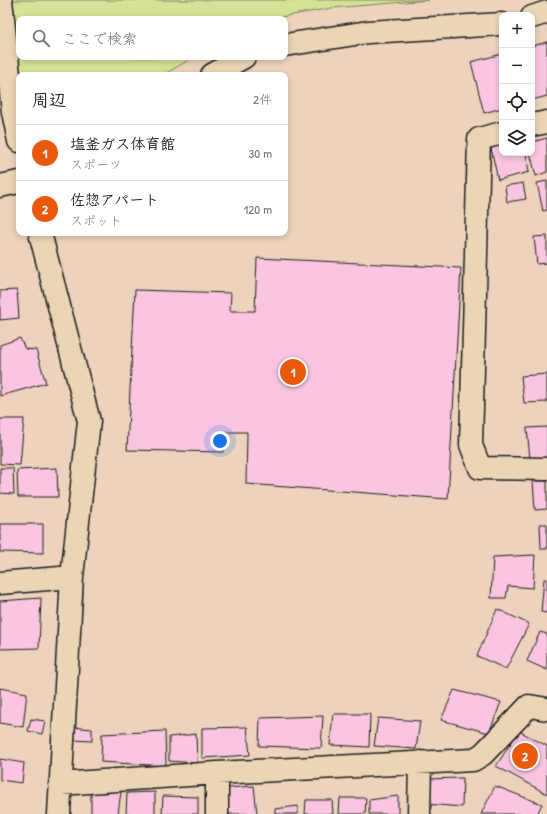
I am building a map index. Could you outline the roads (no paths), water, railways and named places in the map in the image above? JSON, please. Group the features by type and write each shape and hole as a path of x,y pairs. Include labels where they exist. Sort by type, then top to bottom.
{"street":[{"path":"0,0 16,126"},
{"path":"535,16 547,12"},
{"path":"288,45 368,32 499,24"},
{"path":"217,72 239,60"},
{"path":"535,124 547,122"},
{"path":"499,134 479,139 472,445 480,468 547,469"},
{"path":"0,186 16,183"},
{"path":"41,236 89,422 72,577 59,814"},
{"path":"0,583 72,577"},
{"path":"60,784 218,773 473,760 483,754 529,706 547,709"},
{"path":"419,814 420,762"},
{"path":"217,814 218,773"}],"place":[{"name":"塩釜ガス体育館","path":"293,372"},
{"name":"佐惣アパート","path":"525,756"}]}
